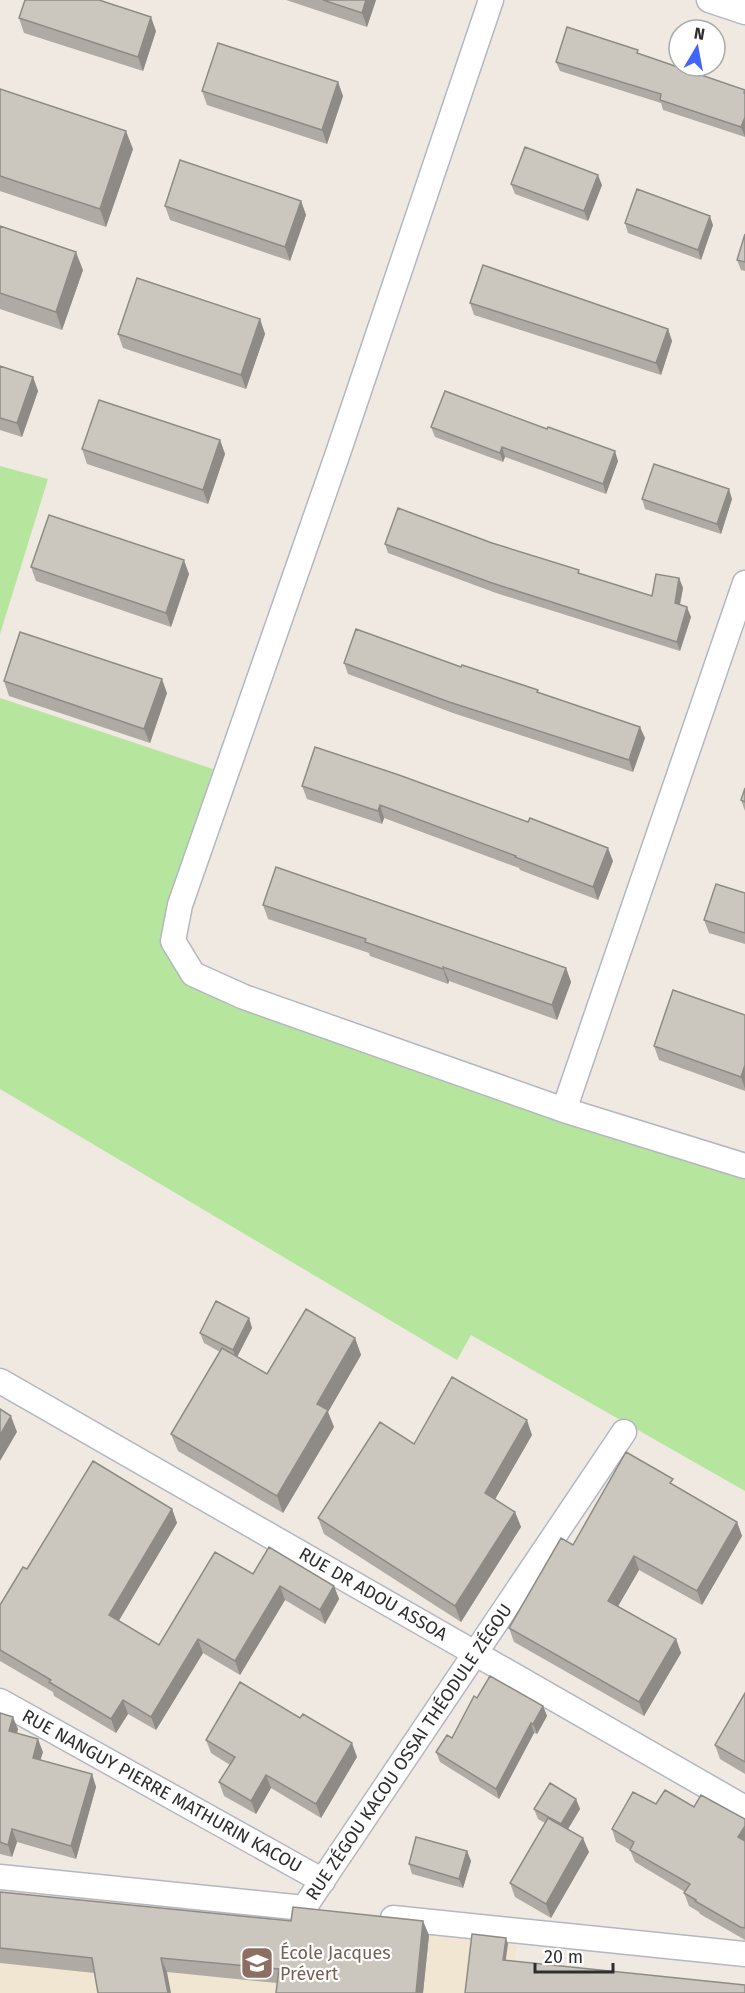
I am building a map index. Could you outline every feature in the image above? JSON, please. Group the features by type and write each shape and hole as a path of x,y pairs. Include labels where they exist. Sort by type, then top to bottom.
{"street":[{"path":"491,0 342,442 180,906 173,941 193,974 244,997 564,1110 745,1166"},
{"path":"709,0 745,12"},
{"path":"564,1110 745,583"},
{"name":"RUE DR ADOU ASSOA","path":"0,1381 745,1808"},
{"name":"RUE ZÉGOU KACOU OSSAI THÉODULE ZÉGOU","path":"0,1877 304,1908 624,1432"},
{"name":"RUE NANGUY PIERRE MATHURIN KACOU","path":"0,1701 323,1881"},
{"path":"304,1908 328,1911"},
{"path":"376,1916 745,1954"}],"shaded area":[{"name":"École Jacques Prévert","path":"0,1881 518,1934 511,1993 0,1993"}],"green space":[{"path":"0,466 48,479 0,634"},
{"path":"0,698 213,769 168,910 191,977 745,1171 745,1491 471,1335 457,1360 0,1089"}],"building":[{"path":"25,0 99,0 151,17 138,57 19,18"},
{"path":"323,0 366,0 362,13"},
{"path":"567,27 638,50 637,53 667,63 667,78 710,78 745,90 745,117 741,127 660,100 661,94 556,62"},
{"path":"218,43 338,82 322,130 202,91"},
{"path":"0,89 126,131 100,209 0,176"},
{"path":"525,147 598,175 584,211 511,184"},
{"path":"180,160 301,201 285,247 165,206"},
{"path":"637,189 710,216 698,250 625,223"},
{"path":"0,226 76,252 56,312 0,293"},
{"path":"745,234 745,262 737,260"},
{"path":"483,265 668,329 656,363 470,303"},
{"path":"137,278 260,319 241,375 118,334"},
{"path":"0,366 33,377 17,423 0,418"},
{"path":"445,391 547,429 548,427 615,451 603,484 502,447 500,453 431,427"},
{"path":"99,400 220,440 203,490 82,449"},
{"path":"654,464 729,489 717,524 642,499"},
{"path":"398,508 492,543 579,570 578,573 652,596 656,574 679,578 675,603 687,607 677,642 492,583 385,544"},
{"path":"49,515 184,560 166,613 31,567"},
{"path":"356,629 640,727 629,760 449,702 344,663"},
{"path":"20,632 162,679 144,729 4,681"},
{"path":"315,747 528,822 530,818 608,848 593,887 380,805 378,811 302,786"},
{"path":"745,788 745,802 741,800"},
{"path":"276,867 566,968 552,1005 263,905"},
{"path":"716,884 745,893 745,933 704,920"},
{"path":"673,990 745,1015 745,1065 741,1077 654,1046"},
{"path":"216,1301 249,1318 233,1350 200,1333"},
{"path":"306,1309 355,1338 317,1404 328,1410 277,1496 171,1434 222,1348 267,1374"},
{"path":"452,1377 527,1420 485,1493 515,1512 455,1606 318,1518 380,1422 414,1444"},
{"path":"0,1409 11,1416 0,1435"},
{"path":"626,1452 673,1479 670,1483 737,1522 697,1591 634,1556 608,1601 676,1639 639,1702 509,1628 561,1538 573,1545"},
{"path":"93,1461 172,1509 109,1615 159,1645 215,1552 253,1574 269,1547 334,1586 320,1610 280,1586 235,1661 198,1639 151,1717 123,1700 111,1719 0,1650 0,1605 23,1567 27,1569"},
{"path":"490,1676 543,1706 533,1724 531,1723 496,1789 436,1752 447,1735 452,1738 474,1696 477,1698"},
{"path":"240,1682 300,1718 303,1714 352,1743 316,1804 266,1775 251,1801 219,1782 235,1757 206,1740"},
{"path":"745,1693 745,1762 715,1745"},
{"path":"0,1713 13,1717 9,1731 38,1739 33,1758 92,1774 71,1846 12,1829 8,1845 0,1842"},
{"path":"550,1783 576,1799 561,1824 534,1809"},
{"path":"665,1790 694,1807 701,1795 745,1819 745,1826 738,1837 745,1841 745,1928 684,1893 690,1884 630,1850 634,1842 612,1829 633,1792 656,1804"},
{"path":"548,1818 583,1838 546,1904 510,1883"},
{"path":"416,1837 467,1851 459,1879 409,1864"},
{"name":"École Jacques Prévert","path":"0,1892 291,1921 293,1907 423,1921 416,1993 276,1993 279,1969 161,1958 168,1993 98,1993 92,1958 0,1948"},
{"path":"472,1934 506,1938 503,1960 745,1985 745,1993 465,1993"}],"place":[{"name":"École Jacques Prévert","path":"257,1963"}]}
